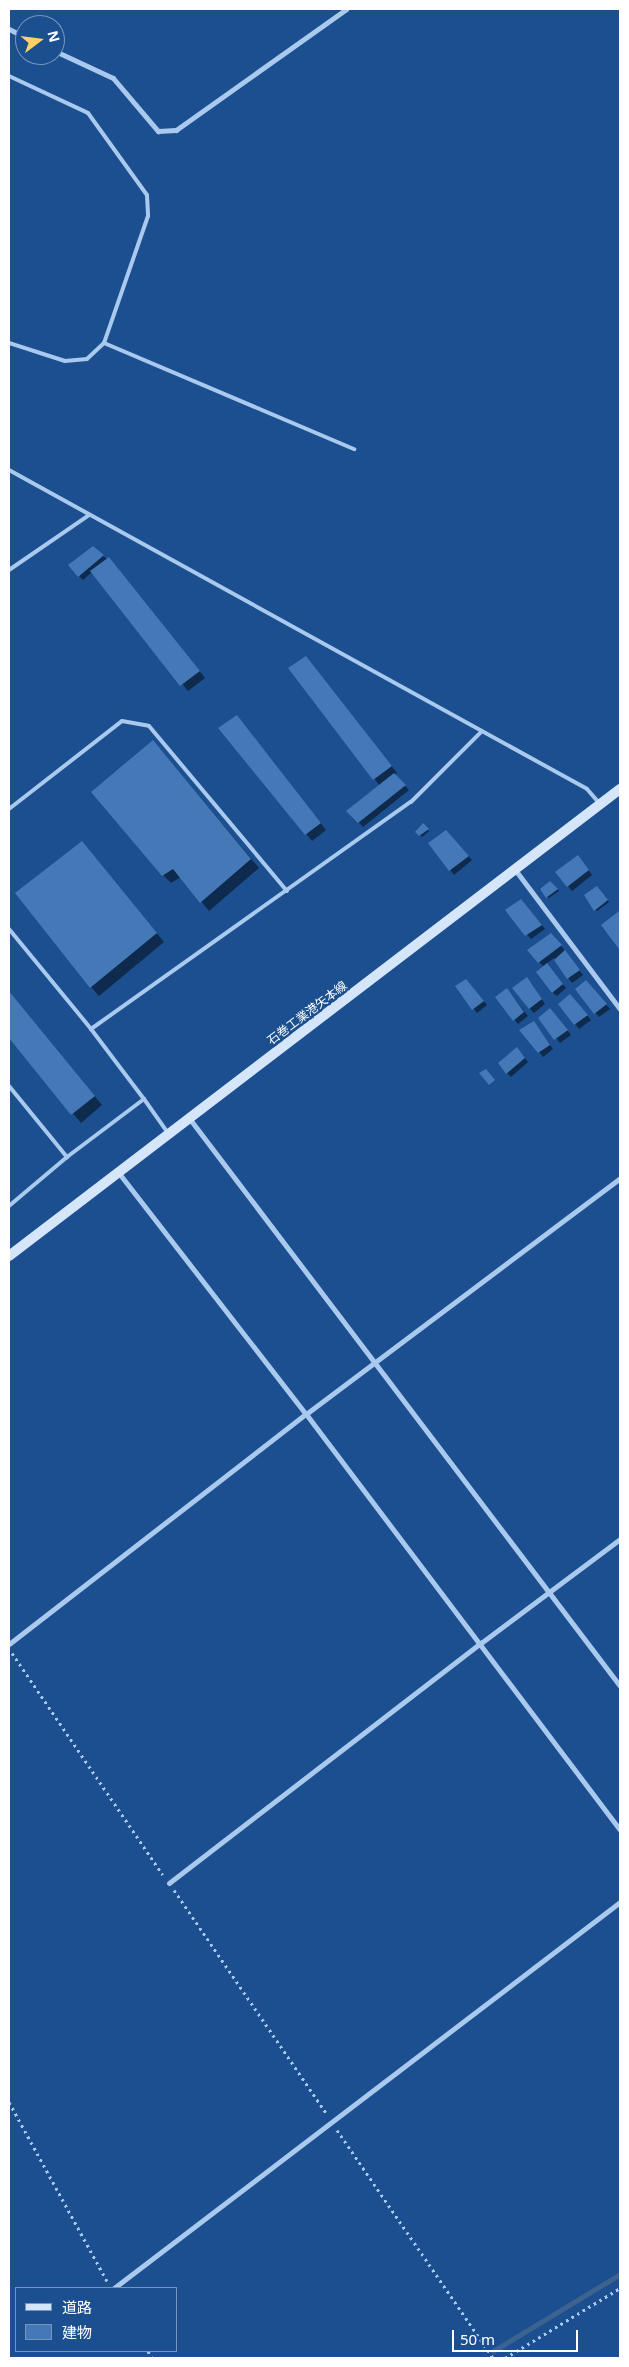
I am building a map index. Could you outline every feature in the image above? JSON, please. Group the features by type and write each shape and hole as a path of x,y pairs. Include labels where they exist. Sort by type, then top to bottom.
{"main road":[{"name":"石巻工業港矢本線","path":"9,1256 620,789"}],"street":[{"path":"65,56 113,78 158,131 176,130 346,9"},
{"path":"516,870 620,1009"},
{"path":"188,1118 620,1686"},
{"path":"118,1171 481,1643 620,1830"},
{"path":"9,1644 374,1362 620,1178"},
{"path":"169,1884 481,1643 620,1539"},
{"path":"113,2287 620,1902"}],"lane":[{"path":"9,76 88,113 147,195 148,216 104,343 87,359 65,361 9,343"},
{"path":"104,343 354,449"},
{"path":"9,470 587,789 600,805"},
{"path":"9,570 89,515"},
{"path":"9,809 122,721 149,726 287,890"},
{"path":"91,1030 412,802 482,731"},
{"path":"9,929 91,1030 168,1133"},
{"path":"9,1086 67,1157"},
{"path":"9,1206 67,1157 144,1099"}],"path":[{"path":"9,2102 111,2287"},
{"path":"332,2122 492,2358"},
{"path":"505,2358 620,2288"}],"building":[{"path":"93,546 104,555 78,577 68,565"},
{"path":"109,557 200,671 180,686 90,571"},
{"path":"306,656 392,766 373,780 288,668"},
{"path":"237,715 321,823 305,835 218,728"},
{"path":"153,740 251,859 200,903 173,869 162,876 91,792"},
{"path":"394,773 406,785 358,823 346,811"},
{"path":"423,823 429,829 419,836 415,832"},
{"path":"446,830 469,856 449,871 428,843"},
{"path":"82,841 157,933 90,988 15,893"},
{"path":"578,855 589,870 567,887 555,872"},
{"path":"550,881 558,889 546,898 540,889"},
{"path":"597,886 608,900 594,911 584,895"},
{"path":"521,899 542,925 525,936 505,910"},
{"path":"619,911 620,947 619,949 601,925"},
{"path":"551,933 562,945 538,963 527,950"},
{"path":"565,950 580,970 567,979 554,960"},
{"path":"547,963 563,984 552,993 536,972"},
{"path":"527,977 542,999 529,1009 512,988"},
{"path":"466,979 484,1001 472,1010 455,986"},
{"path":"586,980 607,1004 594,1014 575,989"},
{"path":"507,988 524,1012 513,1021 495,997"},
{"path":"9,991 95,1096 71,1115 9,1038"},
{"path":"570,994 588,1015 574,1025 558,1004"},
{"path":"550,1008 568,1030 554,1040 538,1018"},
{"path":"534,1021 550,1045 538,1053 519,1030"},
{"path":"517,1047 525,1058 506,1074 498,1063"},
{"path":"486,1069 495,1080 489,1085 479,1073"}],"waterway":[{"path":"493,2351 620,2274"}]}
